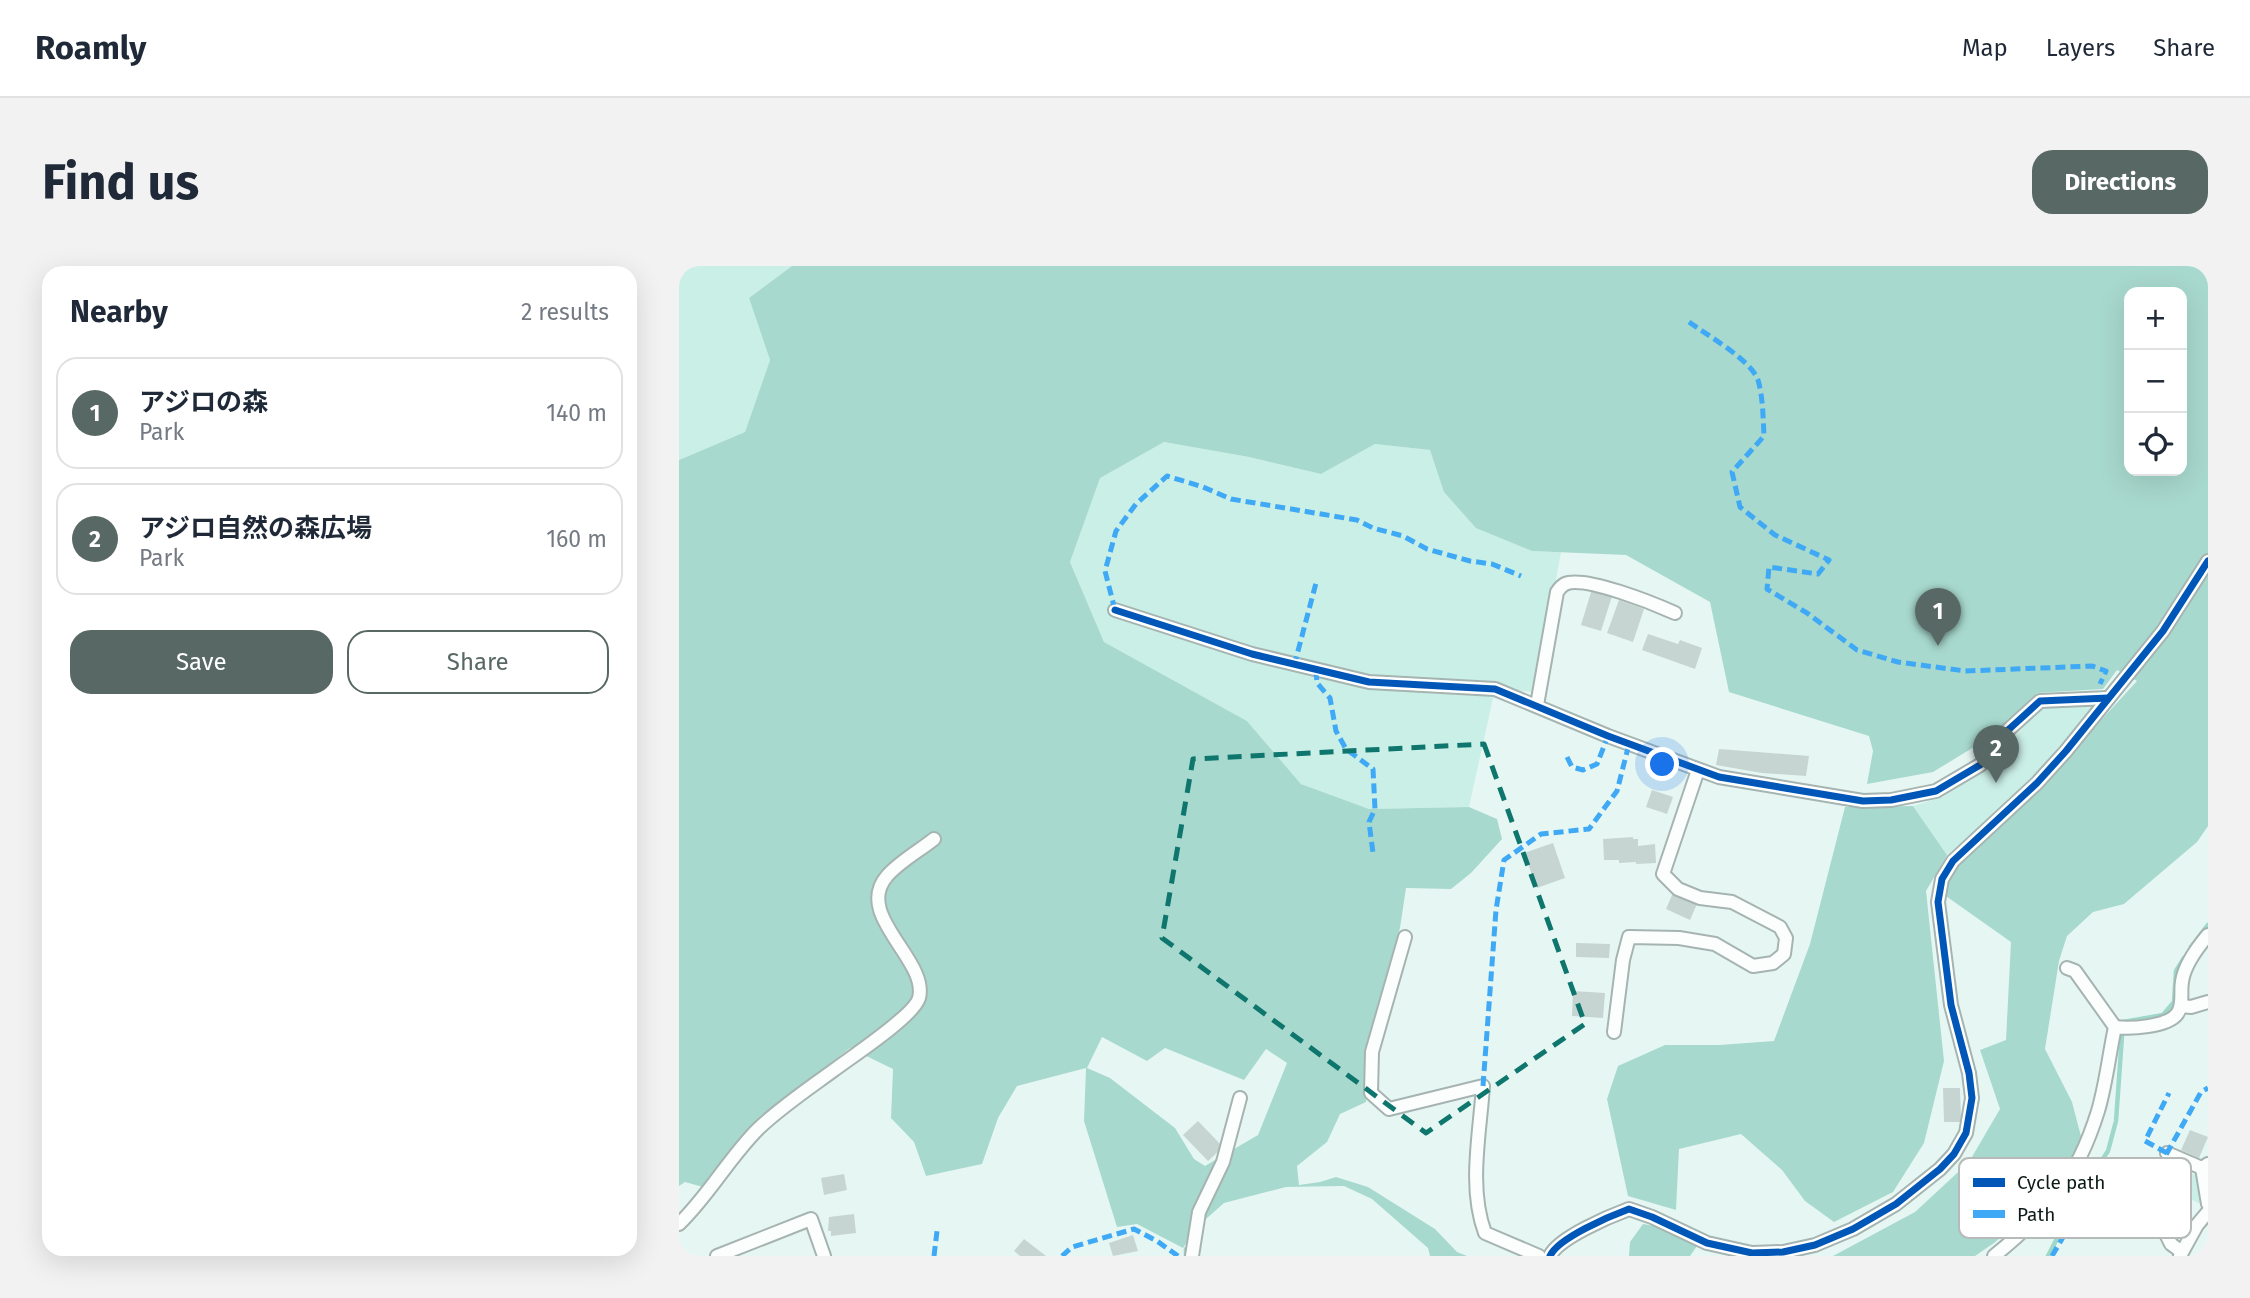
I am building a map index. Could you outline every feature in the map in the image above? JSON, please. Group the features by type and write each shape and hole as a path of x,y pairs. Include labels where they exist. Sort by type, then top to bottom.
{"street":[{"path":"1550,1256 1553,1250 1586,1228 1629,1209 1707,1243 1752,1253 1794,1250 1815,1245 1853,1229 1896,1204 1940,1170 1954,1154 1966,1133 1972,1098 1969,1073 1949,992 1938,902 1942,879 1953,861 2045,775 2163,631 2208,561"},
{"path":"1537,705 1556,592 1565,584 1577,583 1611,589 1643,598 1675,613"},
{"path":"1115,610 1294,666 1370,682 1495,689 1719,777 1863,801 1891,800 1936,790 1980,765 2007,731 2040,701 2108,698"},
{"path":"1614,1032 1623,960 1629,937 1679,938 1715,944 1753,966 1773,964 1784,954 1786,938 1780,927 1732,902 1700,898 1678,889 1663,874 1698,770"},
{"path":"679,1224 757,1130 781,1109 900,1021 919,1000 919,987 914,970 886,925 879,902 881,887 887,876 934,839"},
{"path":"2067,968 2075,971 2115,1027 2127,1029 2166,1022 2177,1014 2181,1006 2185,972 2208,935"},
{"path":"1405,937 1372,1052 1371,1093 1389,1109 1483,1087 1477,1175 1478,1215 1485,1233 1539,1256"},
{"path":"2181,1006 2191,1007 2208,1002"},
{"path":"2079,1158 2099,1109 2115,1027"},
{"path":"1192,1256 1199,1212 1223,1162 1240,1098"},
{"path":"2167,1153 2182,1158"},
{"path":"2205,1166 2208,1203"},
{"path":"2191,1236 2208,1212"},
{"path":"717,1256 811,1219 824,1256"},
{"path":"1994,1256 2013,1238"},
{"path":"2168,1238 2181,1254 2190,1238"}],"highlighted area":[{"path":"1484,744 1585,1024 1426,1133 1162,938 1193,759"}],"green space":[{"path":"679,266 792,266 749,298 770,360 745,432 679,460"},
{"path":"792,266 2208,266 2208,826 2197,842 2124,904 2093,912 2067,936 2059,961 2045,1049 2072,1102 2082,1140 2071,1158 1971,1158 2000,1109 1980,1050 2006,1040 2011,942 1943,894 1956,864 2035,792 2137,681 2117,670 2103,689 2037,693 1997,733 1933,772 1867,784 1873,751 1869,736 1729,692 1710,602 1626,555 1532,551 1476,528 1444,492 1430,450 1375,444 1321,474 1249,457 1164,442 1100,478 1070,562 1104,642 1247,721 1301,784 1369,809 1469,807 1497,819 1502,839 1471,873 1451,889 1406,888 1400,928 1364,1053 1366,1102 1340,1114 1327,1142 1297,1166 1299,1185 1336,1177 1368,1187 1435,1229 1457,1252 1467,1256 1430,1256 1428,1248 1372,1199 1344,1186 1286,1187 1224,1203 1198,1226 1183,1248 1137,1224 1117,1227 1084,1121 1086,1068 1017,1086 998,1118 982,1164 926,1176 914,1142 891,1118 893,1069 850,1048 766,1112 703,1187 685,1182 679,1186 679,460 745,432 770,360 749,298","holes":["1102,1037 1147,1061 1165,1048 1244,1080 1266,1049 1287,1063 1258,1135 1205,1166 1194,1159 1175,1128 1110,1078 1087,1068"]},
{"path":"1164,442 1249,457 1321,474 1375,444 1430,450 1445,492 1532,551 1561,552 1536,692 1495,689 1469,807 1369,809 1301,784 1247,721 1104,642 1070,562 1099,478"},
{"path":"2099,705 2026,783 1947,855 1913,806 1943,797 1986,769 2041,708"},
{"path":"1913,806 1947,855 1926,891 1944,1061 1924,1143 1893,1192 1834,1222 1805,1201 1782,1170 1741,1134 1679,1149 1676,1210 1628,1196 1607,1099 1618,1066 1665,1045 1774,1041 1810,944 1845,807"},
{"path":"1959,1171 1959,1238 2000,1238 1975,1256 1833,1256 1915,1212"},
{"path":"2191,1173 2197,1176 2200,1204 2191,1199"},
{"path":"1643,1224 1679,1234 1697,1246 1690,1256 1629,1256 1630,1242"}],"building":[{"path":"1592,589 1612,596 1601,631 1581,625"},
{"path":"1619,600 1644,609 1633,642 1607,633"},
{"path":"1648,634 1678,644 1680,640 1702,648 1695,669 1642,650"},
{"path":"1719,749 1809,756 1806,776 1762,773 1716,765"},
{"path":"1652,790 1673,797 1667,814 1646,807"},
{"path":"1603,839 1638,839 1638,846 1655,844 1656,863 1636,864 1604,860"},
{"path":"1553,843 1565,878 1537,888 1524,853"},
{"path":"1673,893 1697,904 1690,920 1666,909"},
{"path":"1576,943 1610,944 1609,958 1576,957"},
{"path":"1573,991 1605,993 1603,1018 1572,1016"},
{"path":"1943,1088 1960,1088 1961,1122 1944,1122"},
{"path":"1198,1121 1223,1147 1208,1161 1183,1135"},
{"path":"2190,1130 2208,1137 2199,1158 2181,1150"},
{"path":"844,1174 847,1190 824,1195 821,1178"},
{"path":"854,1214 856,1233 831,1236 831,1231 828,1231 829,1217"},
{"path":"1133,1235 1138,1251 1113,1256 1109,1243"},
{"path":"1024,1239 1046,1256 1020,1256 1014,1251"}],"waterway":[{"path":"2191,947 2208,925"},
{"path":"2103,1158 2108,1151 2116,1121 2123,1022 2163,1015 2174,1002 2176,971 2184,958"},
{"path":"2048,1256 2057,1238"},
{"path":"1186,1249 1186,1256"}],"marked path":[{"path":"1689,322 1738,356 1758,380 1764,436 1732,472 1740,507 1775,535 1829,560 1818,574 1769,567 1767,589 1807,613 1857,650 1898,662 1965,671 2092,666 2106,671 2100,684"},
{"path":"1115,610 1105,571 1116,531 1136,504 1167,476 1231,499 1357,520 1373,528 1403,536 1427,549 1492,564 1521,576"},
{"path":"1294,666 1316,583"},
{"path":"1316,670 1317,683 1330,698 1336,731 1346,749 1373,769 1375,809 1369,822 1373,853"},
{"path":"1567,757 1572,767 1583,770 1597,764 1608,736"},
{"path":"1483,1086 1496,910 1504,860 1541,834 1589,829 1617,791 1629,744"},
{"path":"2163,1158 2201,1092 2208,1088"},
{"path":"2167,1153 2145,1141 2169,1093"},
{"path":"1062,1256 1072,1247 1134,1229 1178,1256"},
{"path":"934,1256 937,1231"},
{"path":"2052,1256 2063,1238"}],"cycle path":[{"path":"1550,1256 1574,1235 1629,1209 1707,1243 1752,1253 1783,1252 1815,1245 1853,1229 1896,1204 1940,1169 1954,1154 1966,1133 1972,1098 1969,1073 1951,1005 1938,902 1942,879 1953,861 2037,783 2066,751 2163,631 2208,561"},
{"path":"1115,610 1252,654 1369,682 1495,689 1608,736 1719,777 1863,801 1891,800 1936,791 1980,765 2007,731 2040,701 2108,698"}],"place":[{"name":"アジロの森","path":"1938,646"},
{"name":"アジロ自然の森広場","path":"1996,783"}]}
